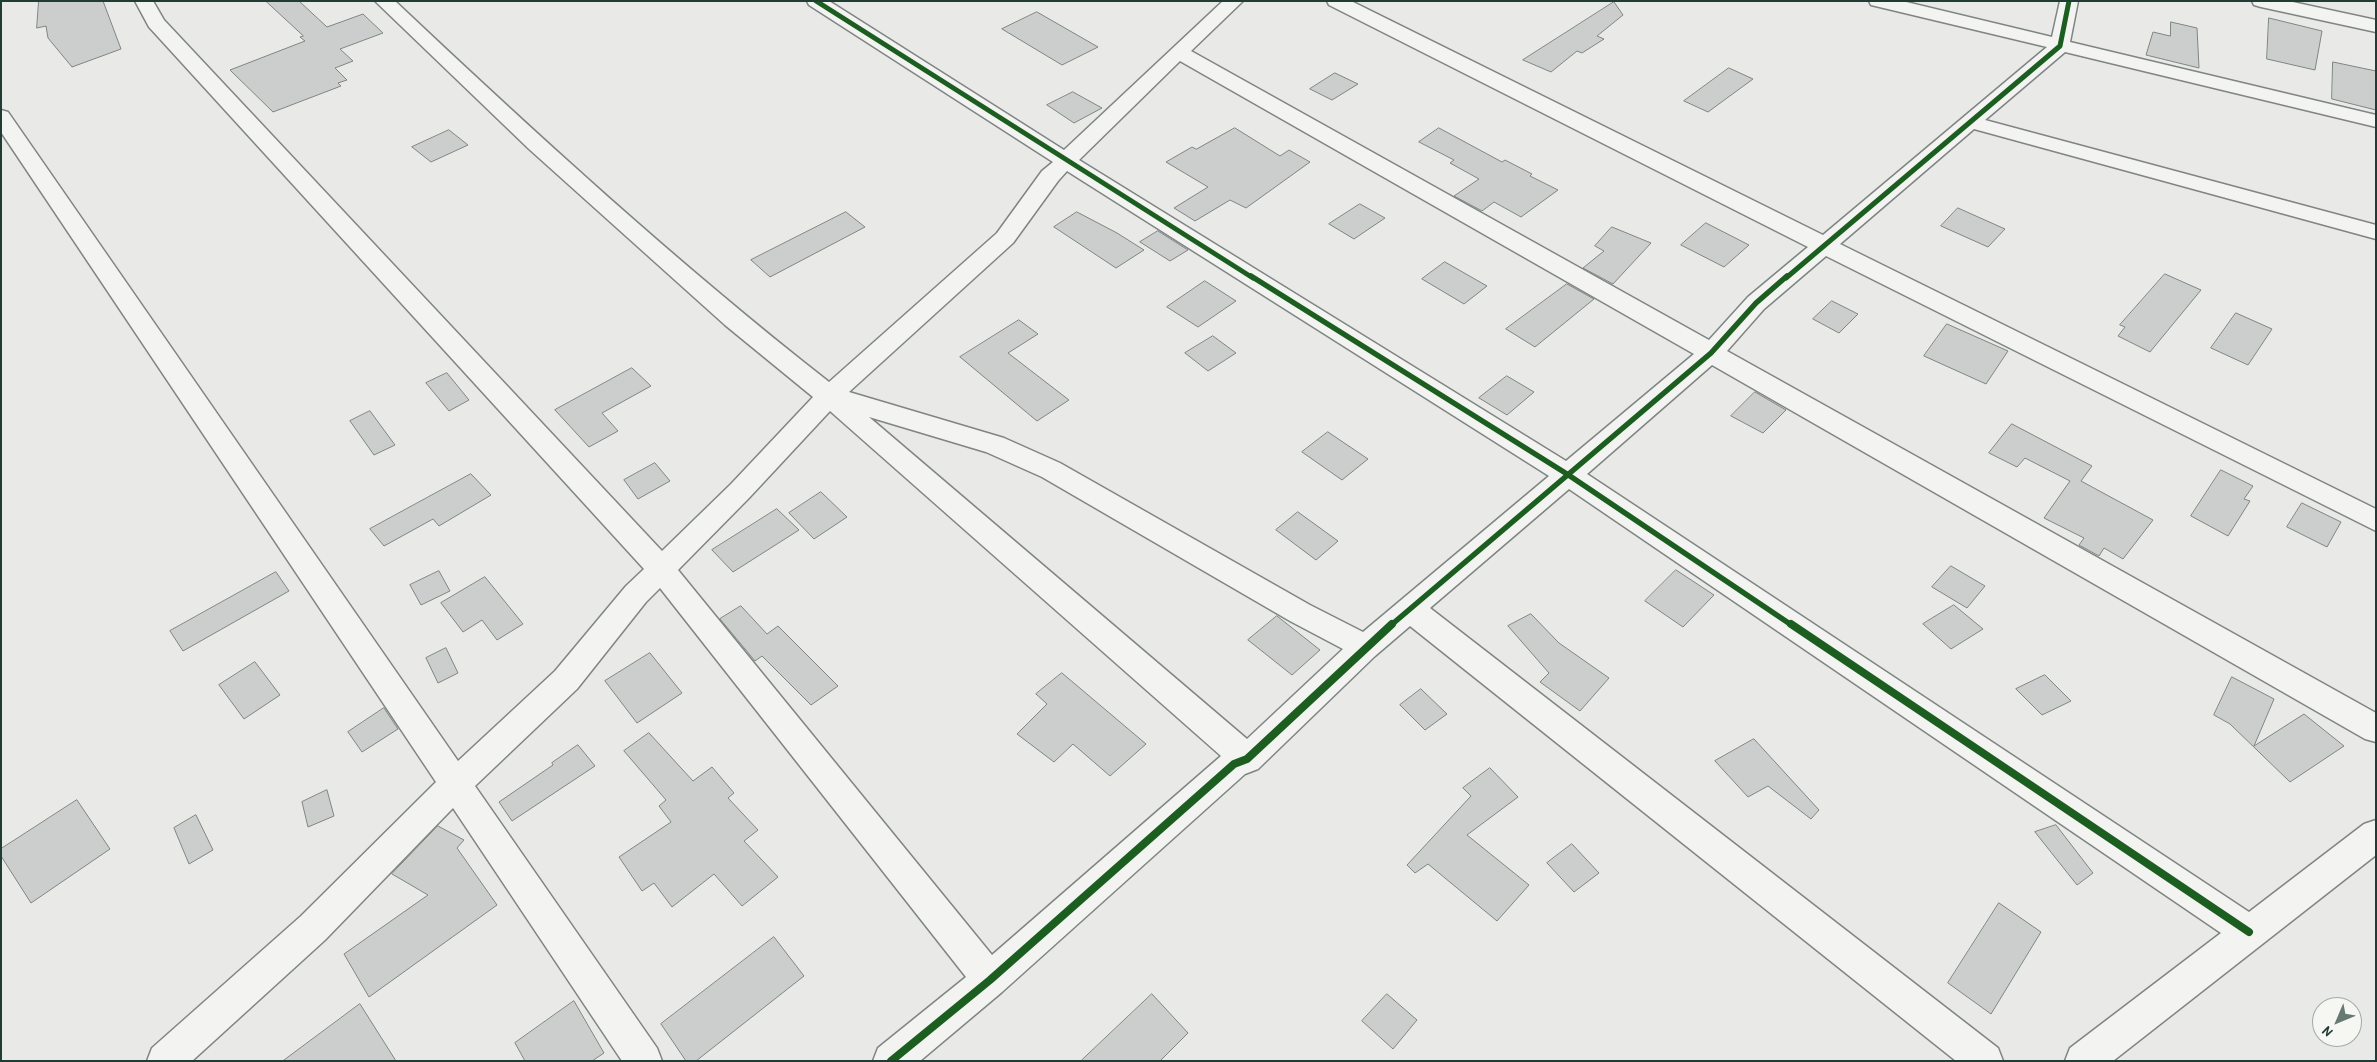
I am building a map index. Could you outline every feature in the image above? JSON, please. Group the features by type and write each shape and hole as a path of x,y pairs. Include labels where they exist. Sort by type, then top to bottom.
{"street":[{"path":"144,1 156,23 661,569 990,980"},
{"path":"384,1 536,144 733,319 830,396 1247,759"},
{"path":"816,1 1066,161 1567,474 2249,932"},
{"path":"165,1061 312,928 456,784 566,680 636,594 740,491 830,396 1005,238 1050,176 1234,1"},
{"path":"1336,1 2376,520"},
{"path":"1878,1 2376,121"},
{"path":"891,1061 990,980 1234,764 1247,759 1365,647 1711,353 1756,303 2060,46 2069,1"},
{"path":"2262,1 2376,26"},
{"path":"1179,52 2376,729"},
{"path":"1,116 644,1061"},
{"path":"1970,122 2376,232"},
{"path":"830,396 995,445 1051,470 1300,613 1365,647"},
{"path":"1410,610 1985,1061"},
{"path":"2083,1061 2376,835"}],"building":[{"path":"39,1 103,1 121,49 72,67 48,38 46,26 37,28"},
{"path":"266,1 299,1 327,27 363,14 383,33 340,49 353,61 335,68 347,80 338,83 341,86 273,112 230,70 305,41 300,37 303,36"},
{"path":"1614,2 1623,15 1597,36 1604,39 1582,53 1577,51 1551,72 1523,60"},
{"path":"1037,12 1098,47 1062,65 1002,29"},
{"path":"2269,18 2322,31 2315,70 2267,59"},
{"path":"2171,22 2197,28 2199,68 2146,55 2153,32 2170,36"},
{"path":"2333,62 2376,71 2376,110 2332,99"},
{"path":"1729,68 1753,79 1708,112 1684,101"},
{"path":"1335,73 1358,84 1332,100 1310,89"},
{"path":"1073,92 1102,108 1074,123 1047,105"},
{"path":"1235,128 1280,156 1289,150 1310,162 1246,208 1230,200 1195,221 1174,208 1208,187 1166,162 1192,147 1196,149"},
{"path":"1439,128 1502,162 1505,160 1532,174 1530,176 1558,190 1521,217 1494,202 1482,211 1454,196 1479,179 1450,163 1454,160 1419,142"},
{"path":"449,130 468,145 431,162 412,147"},
{"path":"1360,204 1385,218 1354,239 1329,224"},
{"path":"1958,208 2005,229 1988,247 1941,226"},
{"path":"846,212 865,227 770,277 751,260"},
{"path":"1077,212 1144,250 1116,268 1054,227"},
{"path":"1706,223 1749,245 1724,267 1681,245"},
{"path":"1612,227 1651,243 1613,284 1583,268 1604,251 1595,246"},
{"path":"1158,231 1188,250 1170,261 1140,242"},
{"path":"1445,262 1487,286 1464,304 1422,279"},
{"path":"2165,274 2201,290 2150,352 2118,336 2125,327 2120,325"},
{"path":"1205,281 1236,301 1198,327 1167,307"},
{"path":"1567,284 1594,299 1535,347 1506,329"},
{"path":"1832,301 1858,314 1839,333 1813,319"},
{"path":"2236,313 2272,329 2248,365 2211,348"},
{"path":"1019,320 1038,334 1008,353 1069,400 1037,421 960,357"},
{"path":"1947,324 2008,351 1986,384 1924,356"},
{"path":"1213,336 1236,353 1208,371 1185,353"},
{"path":"632,368 651,386 602,413 618,431 589,447 555,410"},
{"path":"447,373 469,400 449,411 426,383"},
{"path":"1507,376 1534,392 1507,415 1479,398"},
{"path":"1755,392 1786,410 1763,433 1731,416"},
{"path":"370,411 395,445 374,455 350,421"},
{"path":"2012,424 2092,466 2081,481 2153,520 2123,559 2104,548 2099,556 2079,545 2084,538 2044,518 2070,481 2025,458 2017,467 1989,453"},
{"path":"1328,432 1368,459 1342,480 1302,452"},
{"path":"655,463 670,481 638,499 624,480"},
{"path":"2221,470 2253,486 2244,499 2250,501 2228,536 2191,516"},
{"path":"471,474 491,495 439,526 433,519 384,546 370,529"},
{"path":"821,492 847,517 814,539 789,513"},
{"path":"2302,503 2341,522 2327,547 2287,527"},
{"path":"777,509 799,530 733,572 712,550"},
{"path":"1298,512 1338,541 1316,560 1276,530"},
{"path":"1951,566 1985,586 1967,608 1932,587"},
{"path":"1676,570 1714,595 1683,627 1645,601"},
{"path":"439,571 450,591 421,605 410,585"},
{"path":"276,572 289,591 183,651 170,631"},
{"path":"485,577 523,624 497,640 482,620 463,632 441,603"},
{"path":"1954,605 1983,629 1951,649 1923,624"},
{"path":"741,606 767,634 778,626 838,686 811,705 762,656 755,661 720,619"},
{"path":"1531,614 1559,643 1609,678 1580,711 1540,682 1549,673 1508,626"},
{"path":"1277,616 1320,650 1292,675 1248,640"},
{"path":"446,648 458,673 438,683 426,658"},
{"path":"650,653 682,693 637,723 605,681"},
{"path":"255,662 280,695 244,719 219,685"},
{"path":"1062,673 1146,744 1110,776 1073,744 1054,762 1017,734 1047,704 1036,694"},
{"path":"2045,675 2071,701 2042,715 2016,689"},
{"path":"2232,677 2274,699 2254,746 2304,714 2344,746 2290,782 2230,724 2214,715"},
{"path":"1421,689 1447,714 1425,730 1400,705"},
{"path":"384,708 398,729 362,752 348,732"},
{"path":"649,733 693,781 712,767 734,793 728,798 758,830 744,841 778,877 742,906 714,874 672,907 654,883 642,891 619,857 671,822 659,806 666,800 624,751"},
{"path":"1754,739 1819,810 1811,819 1768,786 1748,797 1715,761"},
{"path":"578,745 595,766 512,821 499,802 553,765 552,763"},
{"path":"1490,768 1518,797 1467,835 1529,885 1497,921 1428,864 1415,873 1407,865 1471,796 1463,788"},
{"path":"327,790 334,816 308,827 302,802"},
{"path":"77,800 110,849 31,903 1,856 1,849"},
{"path":"196,815 213,850 189,864 174,828"},
{"path":"2056,825 2093,873 2077,885 2035,832"},
{"path":"438,826 464,840 457,848 497,905 369,997 344,954 428,895 392,874"},
{"path":"1572,844 1599,873 1574,892 1547,863"},
{"path":"1999,903 2041,932 1991,1014 1948,983"},
{"path":"774,937 804,976 696,1061 686,1061 661,1024"},
{"path":"1152,994 1188,1033 1160,1061 1081,1061"},
{"path":"1387,994 1417,1020 1393,1049 1362,1021"},
{"path":"574,1001 604,1053 592,1061 525,1061 515,1043"},
{"path":"360,1004 396,1061 283,1061"}],"cycle path":[{"path":"816,1 1066,161 1567,474 2249,932"},
{"path":"891,1061 990,980 1234,764 1247,759 1365,647 1711,353 1756,303 2060,46 2069,1"}]}
